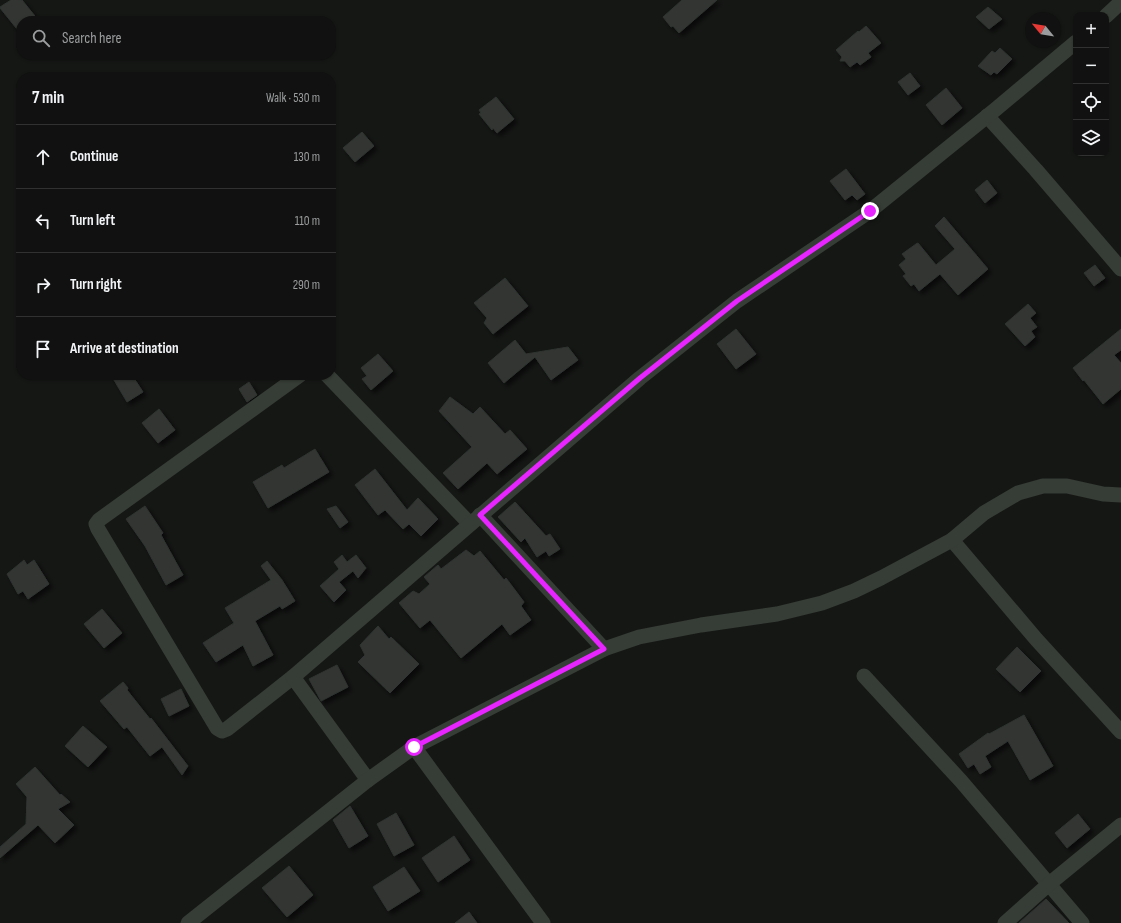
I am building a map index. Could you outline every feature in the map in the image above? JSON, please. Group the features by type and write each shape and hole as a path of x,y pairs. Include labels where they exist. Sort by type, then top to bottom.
{"street":[{"path":"1109,13 1121,2"},
{"path":"293,380 99,520 96,524 217,728 222,731 228,729 293,677 640,378 737,301 870,211 988,116 1073,45"},
{"path":"988,116 1121,269"},
{"path":"332,380 604,649"},
{"path":"188,923 368,780 414,747 604,649 639,637 701,625 777,614 822,603 854,591 952,540 984,513 1018,493 1043,486 1067,486 1103,494 1121,495"},
{"path":"952,540 1036,639 1121,732"},
{"path":"864,676 961,781 1082,923"},
{"path":"293,677 368,780"},
{"path":"414,747 543,923"},
{"path":"1005,923 1049,884 1121,825"}],"building":[{"path":"11,0 22,0 35,16 16,16 16,28 0,7"},
{"path":"682,0 717,0 679,33 673,26 671,27 663,17"},
{"path":"988,7 1002,19 989,29 976,17"},
{"path":"866,26 881,43 868,53 871,57 860,65 857,62 850,67 845,61 840,61 842,57 836,50"},
{"path":"1000,48 1012,59 997,74 994,72 991,75 978,66 992,51 995,53"},
{"path":"910,73 920,86 908,95 898,82"},
{"path":"946,88 962,108 942,125 926,105"},
{"path":"496,97 514,119 497,133 493,128 492,130 479,114 481,113 479,110"},
{"path":"362,132 374,146 355,162 343,148"},
{"path":"846,169 865,194 857,200 852,195 845,200 830,181"},
{"path":"987,180 997,193 985,203 975,190"},
{"path":"944,217 988,269 958,295 940,274 919,291 914,284 911,286 903,276 906,274 899,265 906,259 902,254 918,243 936,265 955,249 935,226"},
{"path":"1095,265 1105,278 1094,286 1084,273"},
{"path":"505,278 528,306 493,334 484,323 487,318 474,303"},
{"path":"1028,304 1036,313 1030,318 1037,327 1031,331 1035,337 1025,346 1005,324"},
{"path":"736,329 756,354 736,369 717,344"},
{"path":"1121,329 1121,350 1114,355 1121,363 1121,389 1103,404 1073,368"},
{"path":"515,340 526,354 568,347 578,360 551,380 535,357 504,383 488,363"},
{"path":"378,354 393,371 371,390 362,379 367,376 361,368"},
{"path":"114,380 135,380 143,392 127,402"},
{"path":"249,382 257,395 247,402 239,389"},
{"path":"450,397 473,414 480,407 505,434 510,430 527,449 497,474 487,463 458,489 443,473 472,447 439,411"},
{"path":"159,409 175,430 158,443 142,423"},
{"path":"315,449 329,472 268,508 253,482 282,465 284,468"},
{"path":"375,469 407,510 418,498 438,519 421,536 409,524 403,529 385,510 378,515 355,485"},
{"path":"515,502 546,536 550,534 560,549 549,556 546,551 537,557 525,538 521,542 498,517"},
{"path":"145,506 163,533 161,535 183,575 166,585 145,546 126,519"},
{"path":"336,506 348,522 340,528 327,509"},
{"path":"466,550 474,556 480,551 504,580 506,578 524,602 521,606 531,620 510,635 502,624 461,658 430,620 420,628 399,603 413,591 419,594 430,584 424,577 438,565 441,569"},
{"path":"342,555 347,562 356,555 366,568 358,578 353,571 339,582 346,590 334,602 320,586 339,569 334,562"},
{"path":"24,560 27,565 34,560 49,584 28,599 23,591 18,594 7,574"},
{"path":"267,561 282,580 295,601 282,609 280,606 255,621 273,655 253,666 243,645 216,662 203,643 234,623 225,608 271,580 261,566"},
{"path":"102,609 122,633 104,648 84,624"},
{"path":"378,626 389,639 391,637 419,664 390,693 358,662 365,655 360,645"},
{"path":"1017,647 1041,671 1020,692 996,669"},
{"path":"337,665 348,687 321,701 309,679"},
{"path":"123,682 128,688 127,690 188,766 182,775 162,747 150,756 127,727 124,729 100,701"},
{"path":"181,689 189,706 169,716 161,699"},
{"path":"1024,715 1053,766 1030,780 1008,741 985,756 991,767 980,774 974,764 968,768 959,754 988,733 989,734"},
{"path":"83,726 107,747 88,767 65,746"},
{"path":"35,767 60,795 61,794 70,802 58,809 74,825 55,843 38,825 0,858 0,847 26,824 27,797 16,784"},
{"path":"350,806 368,836 349,848 333,820"},
{"path":"396,813 414,845 394,856 377,824"},
{"path":"1078,814 1090,829 1067,848 1055,833"},
{"path":"454,836 470,860 438,882 422,858"},
{"path":"289,866 313,895 287,917 262,888"},
{"path":"404,867 420,891 388,911 373,887"},
{"path":"1046,899 1069,923 1019,923"},
{"path":"469,912 477,923 455,923"}],"route":[{"path":"414,747 604,649 480,515 640,378 737,301 870,211"}]}
